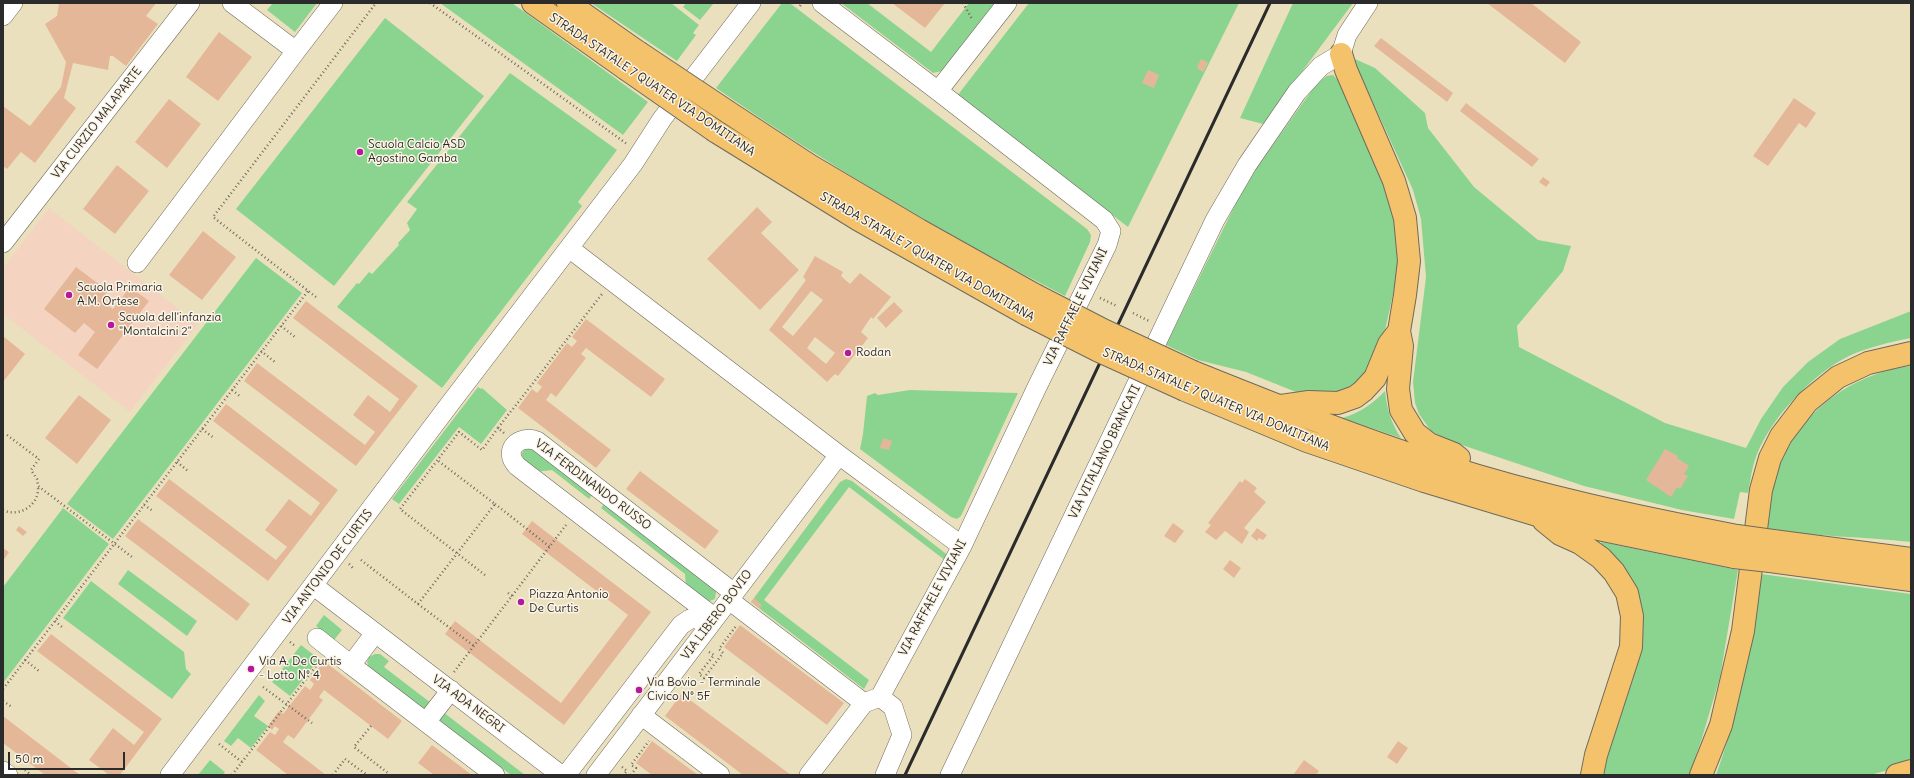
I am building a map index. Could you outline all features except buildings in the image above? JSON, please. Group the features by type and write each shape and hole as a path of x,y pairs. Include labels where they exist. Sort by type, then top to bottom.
{"highway":[{"name":"STRADA STATALE 7 QUATER VIA DOMITIANA","path":"533,3 626,70 715,131 859,220 1026,314 1097,350 1189,381 1279,406 1350,434 1479,475 1604,509 1736,536 1772,551 1911,580"},
{"name":"STRADA STATALE 7 QUATER VIA DOMITIANA","path":"568,3 638,52 809,165 919,230 1035,295 1105,331 1189,381 1307,441 1424,481 1537,515 1734,557 1772,551 1911,559"},
{"path":"1341,54 1346,70 1394,181 1405,218 1409,261 1399,331 1402,346 1398,389 1401,410 1415,433 1429,444 1454,454 1479,475"},
{"path":"1279,406 1309,402 1338,403 1355,397 1363,392 1375,378 1389,344 1399,331"},
{"path":"1701,775 1721,725 1743,632 1760,490 1770,458 1781,436 1807,402 1838,377 1868,363 1911,353"},
{"path":"1537,515 1560,534 1580,543 1601,558 1614,572 1627,594 1632,616 1631,647 1596,755 1592,775"},
{"path":"1897,775 1911,771"}],"street":[{"path":"3,16 13,3"},
{"name":"VIA CURZIO MALAPARTE","path":"3,243 190,3"},
{"path":"137,263 333,3"},
{"name":"VIA ANTONIO DE CURTIS","path":"170,775 633,164 662,119 751,3"},
{"name":"VIA RAFFAELE VIVIANI","path":"809,775 872,700 962,546 1107,245 1111,231 1104,220 822,3"},
{"path":"938,91 1007,3"},
{"path":"1341,54 1347,35 1368,3"},
{"path":"244,7 296,51"},
{"name":"VIA VITALIANO BRANCATI","path":"950,775 1215,220 1230,192 1270,130 1308,78 1321,66 1341,54"},
{"path":"569,248 839,455 962,546"},
{"name":"VIA FERDINANDO RUSSO","path":"715,618 514,462 511,452 518,443 527,439 537,441 602,491 731,596 872,700 893,707 902,735 885,775"},
{"name":"VIA LIBERO BOVIO","path":"596,775 839,455"},
{"path":"580,514 602,491"},
{"name":"VIA ADA NEGRI","path":"314,586 561,775"},
{"path":"566,775 678,628 690,619 715,618"},
{"path":"351,665 375,633"},
{"path":"320,647 351,665 495,775"},
{"path":"426,722 447,688"},
{"path":"641,715 720,775"},
{"path":"3,771 8,775"}],"path":[{"path":"316,297 213,217 376,3"},
{"path":"430,3 627,144"},
{"path":"513,409 606,289"},
{"path":"3,689 308,291"},
{"path":"1095,296 1117,306"},
{"path":"1134,313 1155,324"},
{"path":"281,326 295,337"},
{"path":"262,352 276,363"},
{"path":"232,390 241,397"},
{"path":"508,405 513,409 511,411 517,415"},
{"path":"485,574 400,509 459,432 482,450 498,428"},
{"path":"202,429 214,438"},
{"path":"3,510 12,513 23,511 29,507 37,497 38,486 37,479 31,470 39,459 6,435"},
{"path":"438,460 550,547"},
{"path":"177,462 188,471"},
{"path":"38,486 132,557"},
{"path":"418,604 495,504"},
{"path":"144,505 153,511"},
{"path":"447,688 474,646 512,596 550,547 580,514"},
{"path":"361,560 474,646"},
{"path":"508,593 512,596"},
{"path":"55,621 62,627"},
{"path":"709,651 714,655 699,674 704,678 723,653 719,649 740,621"},
{"path":"232,775 286,704 320,647"},
{"path":"25,660 39,671"},
{"path":"263,687 312,724"},
{"path":"3,701 12,707"},
{"path":"371,726 354,747 388,773"},
{"path":"631,775 636,768 632,765 653,736"},
{"path":"219,744 242,762"},
{"path":"333,775 345,759 367,775"},
{"path":"622,767 627,771 623,775"}],"shaded area":[{"path":"49,208 198,324 130,412 3,314 3,268"}],"green space":[{"path":"273,3 317,3 295,32 267,10"},
{"path":"440,3 512,3 648,102 623,135"},
{"path":"591,3 671,3 699,25 693,33 696,35 677,61"},
{"path":"686,3 714,3 700,20 683,7"},
{"path":"782,3 791,4 1087,229 1091,235 1090,242 1065,296 975,248 887,198 758,117 716,88"},
{"path":"841,3 867,3 931,52 969,3 998,3 942,71 933,73"},
{"path":"1029,3 1239,3 1128,227 957,96"},
{"path":"1293,3 1353,3 1263,124 1240,118"},
{"name":"Scuola Calcio ASD Agostino Gamba","path":"385,18 484,96 334,286 236,209"},
{"path":"1355,59 1375,68 1425,113 1428,128 1474,187 1538,240 1571,246 1563,271 1517,326 1519,347 1665,423 1746,448 1761,419 1783,387 1808,362 1840,339 1911,311 1911,338 1872,347 1849,356 1820,375 1792,401 1780,416 1760,447 1754,463 1748,493 1740,492 1734,519 1682,510 1584,486 1450,441 1431,431 1419,414 1415,403 1413,382 1426,277 1421,219 1413,190 1355,63"},
{"path":"510,73 617,150 578,202 582,206 442,388 337,307 357,283 359,284 369,272 372,274 399,245 398,243 410,230 407,223 417,209 407,202"},
{"path":"1333,75 1339,81 1393,211 1396,227 1398,262 1396,281 1383,339 1368,377 1343,394 1301,394 1246,372 1198,360 1166,345 1236,203 1255,170 1317,83 1327,76"},
{"path":"256,258 302,293 113,539 67,504"},
{"path":"1911,366 1911,542 1767,530 1774,481 1782,459 1793,438 1808,419 1825,403 1845,389 1866,378 1888,370"},
{"path":"478,387 481,389 482,388 507,410 481,444 459,427 399,504 392,499"},
{"path":"910,390 1018,393 961,516 957,519 951,517 860,449 867,396 875,393 878,395"},
{"path":"1385,391 1390,416 1401,438 1342,418 1365,408"},
{"path":"533,446 593,494 589,499 552,470 535,472 521,462 523,451"},
{"path":"846,479 852,481 949,556 946,561 849,487 764,600 869,680 864,689 751,602 840,482"},
{"path":"605,503 714,588 716,592 715,599 707,602 686,588 685,574 601,508"},
{"path":"63,508 109,544 3,683 3,587"},
{"path":"1602,542 1738,570 1720,677 1702,738 1689,775 1601,775 1640,646 1600,544"},
{"path":"128,570 197,621 187,636 118,584"},
{"path":"1761,574 1911,594 1911,764 1870,775 1716,775 1732,726 1744,676"},
{"path":"91,581 184,652 186,669 191,674 172,699 63,618"},
{"path":"324,615 342,630 334,640 316,626"},
{"path":"301,645 319,659 290,696 272,682"},
{"path":"375,654 380,654 389,661 384,667 431,703 425,711 369,668 367,662 369,657"},
{"path":"259,695 265,701 254,716 268,726 251,748 238,738 231,746 224,741"},
{"path":"443,712 525,775 511,775 437,719"},
{"path":"210,760 225,772 223,775 198,775"}],"railway":[{"path":"905,775 1270,3"}],"place":[{"name":"Scuola Calcio ASD Agostino Gamba","path":"360,152"},
{"name":"Scuola Primaria A.M. Ortese","path":"69,295"},
{"name":"Scuola dell'infanzia \"Montalcini 2\"","path":"111,325"},
{"name":"Rodan","path":"848,353"},
{"name":"Piazza Antonio De Curtis","path":"521,602"},
{"name":"Via A. De Curtis - Lotto N° 4","path":"251,669"},
{"name":"Via Bovio - Terminale Civico N° 5F","path":"639,690"}]}
